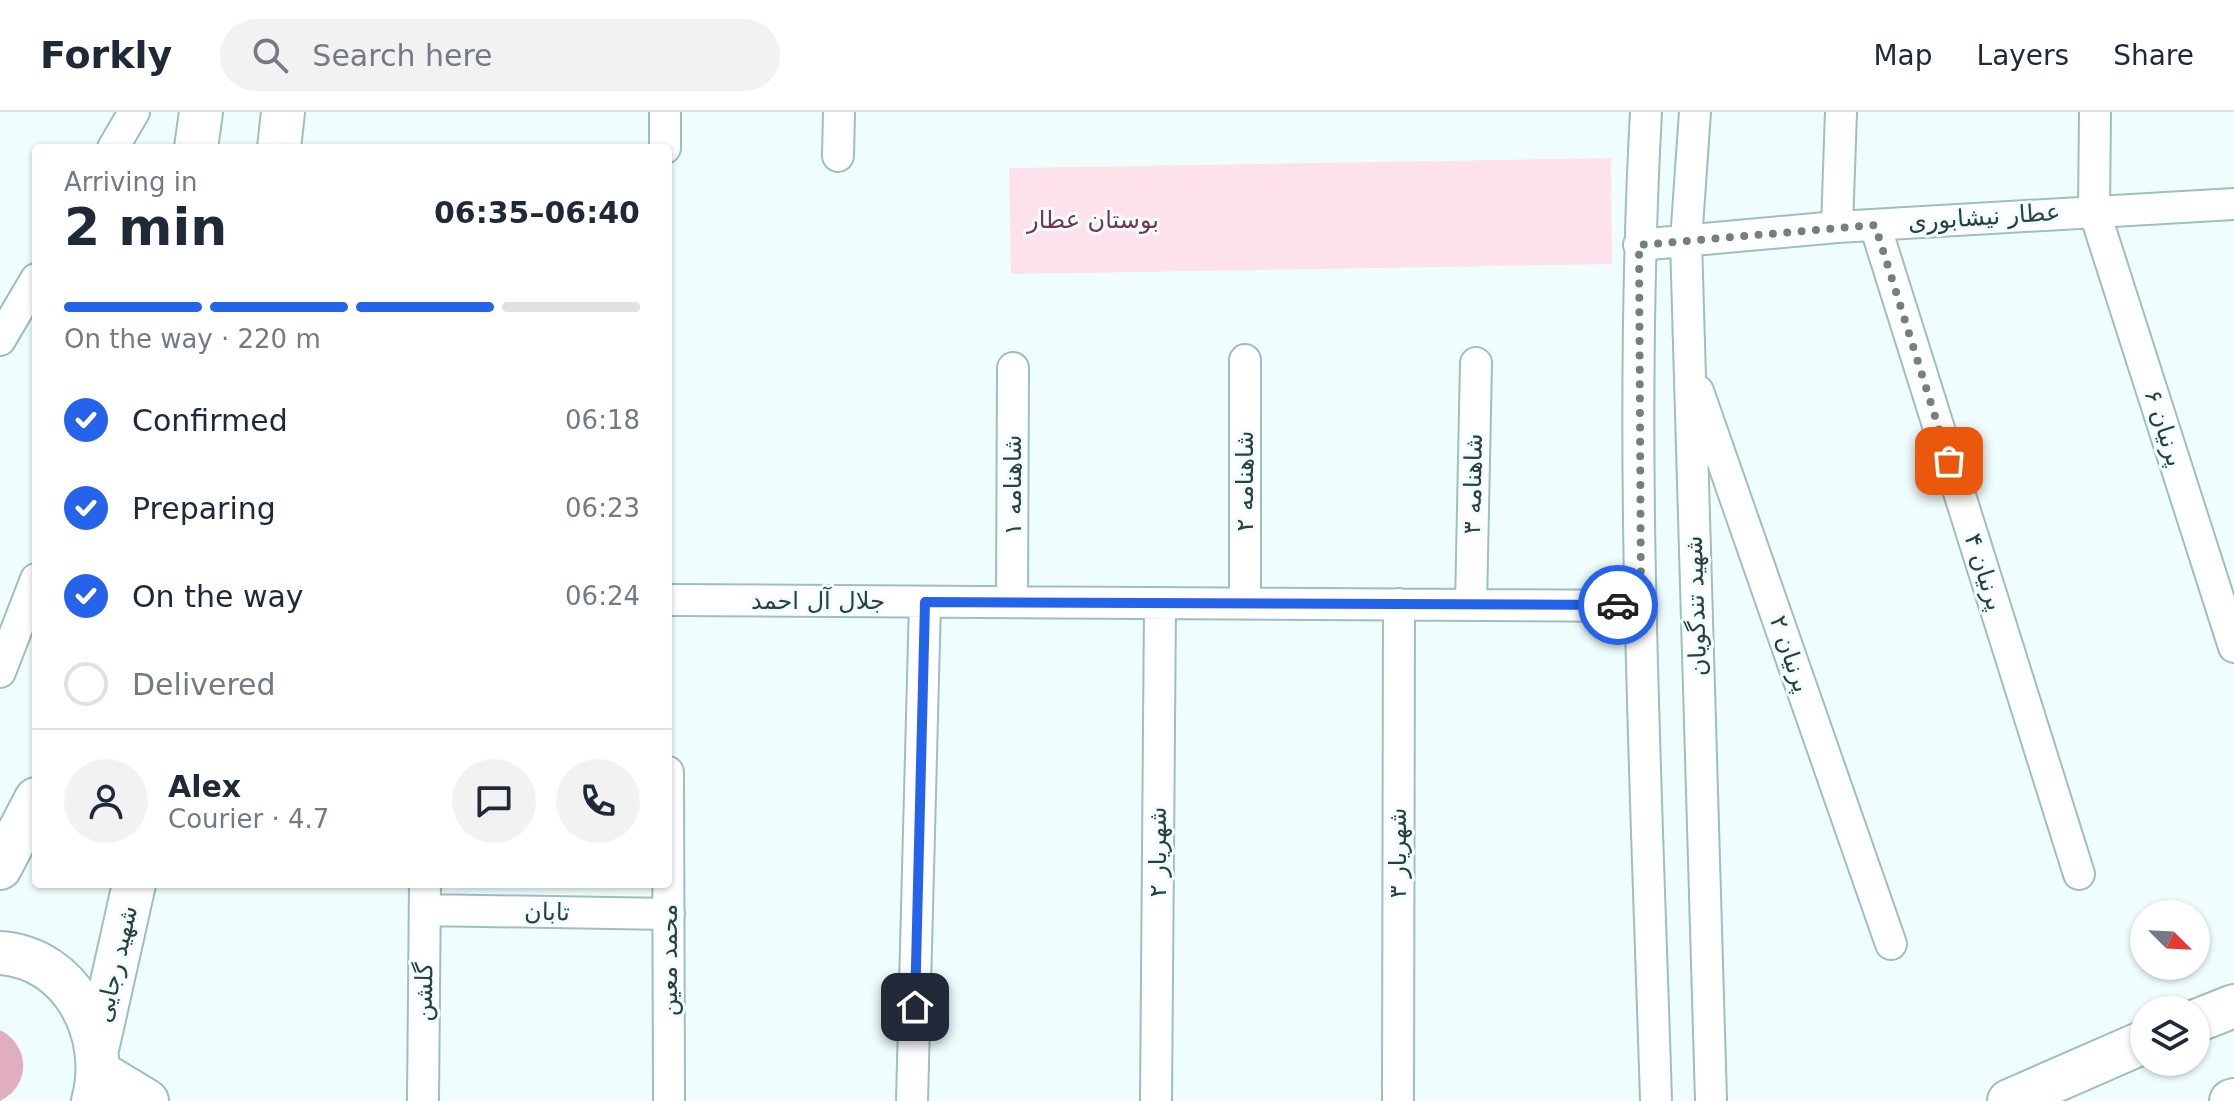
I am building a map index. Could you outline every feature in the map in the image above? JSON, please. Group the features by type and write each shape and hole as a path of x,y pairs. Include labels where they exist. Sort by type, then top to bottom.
{"main road":[{"path":"279,144 283,112"},
{"path":"0,868 32,807"},
{"name":"شهید رجایی","path":"97,1073 133,888"},
{"path":"0,953 33,962 57,976 76,995 90,1019 97,1073 147,1101"},
{"path":"2210,1015 2234,1006"},
{"path":"2009,1101 2130,1048"}],"street":[{"path":"116,144 137,112"},
{"path":"134,144 137,112"},
{"path":"665,112 665,144"},
{"path":"838,156 839,112"},
{"path":"1646,112 1639,245 1641,606 1656,1101"},
{"name":"شهید تندگویان","path":"1695,112 1686,241 1711,1101"},
{"path":"1837,227 1841,112"},
{"name":"پرنیان ۶","path":"2095,112 2094,210 2234,647"},
{"name":"عطار نیشابوری","path":"1639,245 1837,227 2234,204"},
{"name":"پرنیان ۴","path":"1875,225 2079,874"},
{"path":"0,340 32,286"},
{"name":"شاهنامه ۲","path":"1245,360 1245,603"},
{"name":"شاهنامه ۳","path":"1471,605 1476,363"},
{"name":"پرنیان ۲","path":"1689,364 1891,944"},
{"name":"شاهنامه ۱","path":"1012,602 1013,368"},
{"path":"0,672 32,589"},
{"name":"جلال آل احمد","path":"672,600 1641,606"},
{"path":"912,1101 925,602"},
{"name":"شهریار ۲","path":"1156,1101 1160,603"},
{"name":"شهریار ۳","path":"1398,1101 1399,604"},
{"name":"محمد معین","path":"669,888 669,1101"},
{"name":"تابان","path":"425,897 669,914"},
{"name":"گلشن","path":"423,1101 425,897"}],"green space":[{"name":"بوستان عطار","path":"1611,158 1612,264 1011,274 1009,168"}],"shaded area":[{"path":"0,1030 17,1045 23,1065 18,1085 0,1101"}],"way so far":[{"path":"1618,605 1641,606 1639,245 1875,225 1949,461"}],"route":[{"path":"915,1007 925,602 1618,605"}]}
